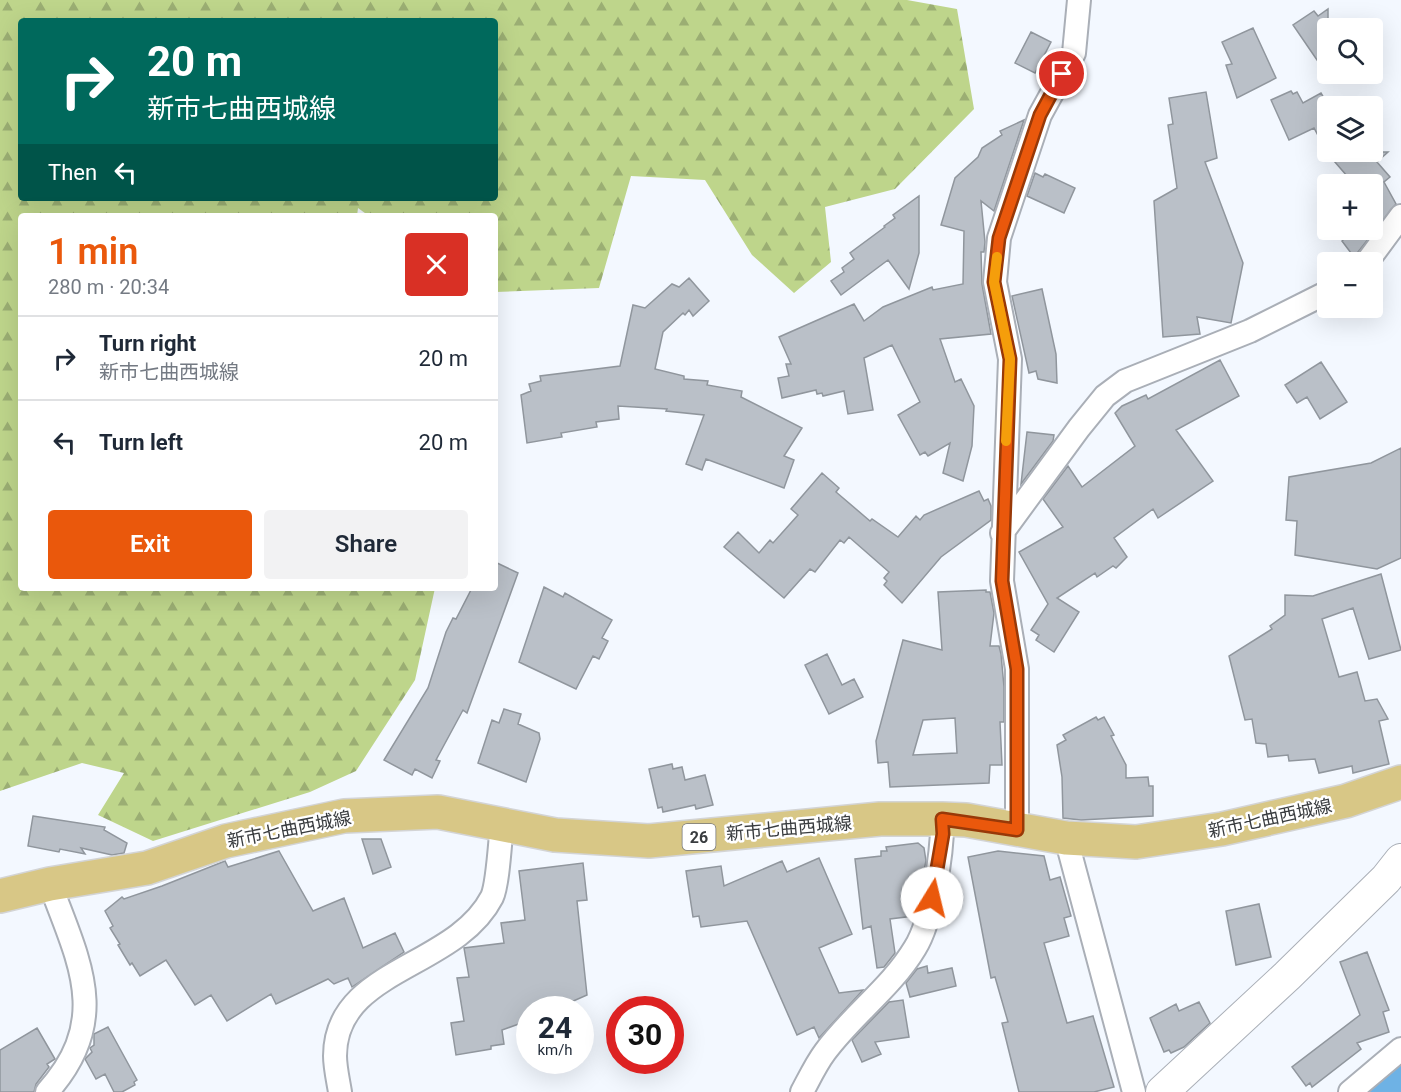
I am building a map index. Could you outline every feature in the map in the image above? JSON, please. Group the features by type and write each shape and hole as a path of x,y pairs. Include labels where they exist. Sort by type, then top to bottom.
{"main road":[{"name":"新市七曲西城線","path":"0,896 50,884 147,867 226,841 344,816 438,812 555,834 649,841 880,819 942,819 1065,838 1136,842 1222,830 1346,801 1401,782"}],"street":[{"path":"1017,830 1017,669 1002,581 1010,359 994,282 999,238 1040,115 1074,53 1079,0"},
{"path":"1374,252 1401,216"},
{"path":"1002,532 1078,428 1112,391 1125,381 1250,331 1317,298"},
{"path":"802,1092 825,1052 892,980 916,947 932,898 943,834 942,819"},
{"path":"340,1092 335,1056 338,1035 347,1009 365,991 440,950 472,924 493,896 502,824"},
{"path":"1065,838 1134,1092"},
{"path":"1162,1092 1295,968 1386,879 1401,860"},
{"path":"47,1092 68,1070 81,1037 86,1007 82,970 50,884"},
{"path":"1350,1092 1401,1049"}],"green space":[{"path":"0,0 907,0 957,9 974,109 895,189 825,207 831,262 794,293 752,255 705,180 631,176 599,288 498,292 498,213 365,213 358,208 357,213 18,213 18,591 434,591 415,680 356,771 310,792 153,841 98,815 124,773 82,763 0,791"}],"building":[{"path":"1328,9 1328,18 1317,18 1317,60 1293,25 1314,11 1318,16"},
{"path":"1253,28 1276,78 1237,98 1226,65 1232,64 1222,42"},
{"path":"1031,32 1051,42 1035,73 1015,63"},
{"path":"1291,91 1293,94 1297,92 1303,103 1321,93 1323,96 1317,96 1317,134 1314,128 1289,140 1271,100"},
{"path":"1206,92 1217,158 1205,162 1243,263 1231,323 1197,317 1200,334 1163,337 1154,201 1177,188 1168,125 1173,124 1169,98"},
{"path":"1024,120 994,211 981,201 985,242 984,252 981,252 982,284 991,334 940,339 955,382 961,379 974,406 972,446 963,481 943,473 950,443 928,456 925,452 920,455 898,415 920,402 892,345 864,358 873,410 848,414 844,391 823,396 822,393 817,394 816,390 782,398 778,378 789,376 786,364 791,364 779,337 854,304 864,321 883,307 932,287 933,290 963,284 964,231 941,225 955,178 978,157 982,148 1002,135 1000,131"},
{"path":"1335,162 1377,162 1390,177 1384,182 1396,204 1383,220 1383,174 1345,174"},
{"path":"1035,173 1043,177 1045,174 1075,188 1064,213 1027,196"},
{"path":"919,196 919,253 909,289 888,260 841,295 831,281 844,272 842,268 854,259 850,253 885,227 895,218 893,215"},
{"path":"1367,240 1358,252 1350,252 1342,241"},
{"path":"689,278 709,301 693,316 689,310 685,315 683,313 663,332 655,369 684,376 684,379 708,381 707,385 742,391 741,397 802,428 784,456 794,460 784,488 706,459 702,470 686,464 704,415 666,411 667,409 618,406 619,419 596,422 597,427 561,433 562,437 527,443 521,395 531,391 529,384 541,381 540,376 620,366 633,305 645,308 672,284 679,287"},
{"path":"1042,289 1056,354 1057,383 1038,379 1036,371 1029,373 1012,296"},
{"path":"1220,360 1239,396 1176,430 1213,481 1158,518 1153,509 1114,538 1127,557 1116,568 1113,566 1097,577 1095,573 1057,598 1079,612 1054,652 1036,640 1039,635 1031,630 1048,604 1019,552 1063,527 1043,499 1068,466 1082,487 1135,446 1115,413 1122,406 1146,395 1148,399"},
{"path":"1321,362 1347,402 1320,419 1307,397 1297,403 1285,385"},
{"path":"1027,432 1054,435 1053,441 1021,484"},
{"path":"1401,448 1401,558 1377,569 1295,555 1297,521 1286,520 1289,477 1371,463"},
{"path":"822,473 839,488 836,492 870,521 872,519 898,537 916,516 920,520 924,515 979,491 984,501 988,499 991,506 991,520 941,557 902,603 884,585 887,581 884,578 889,572 849,537 844,543 840,540 815,572 810,569 784,598 724,547 738,532 759,553 770,540 773,543 798,515 791,509"},
{"path":"498,563 518,573 467,713 463,710 436,760 440,761 432,778 415,769 412,775 384,760 428,688 446,632 453,618 456,619 470,591 498,591"},
{"path":"1381,574 1401,650 1369,659 1353,608 1322,619 1339,677 1357,672 1365,701 1377,699 1388,719 1379,721 1389,764 1353,773 1352,766 1319,773 1315,759 1289,761 1288,755 1268,757 1266,744 1256,743 1252,719 1245,720 1229,656 1272,629 1270,626 1285,615 1285,595 1313,596"},
{"path":"544,587 563,597 565,593 612,620 602,638 608,641 599,659 593,656 576,689 519,662"},
{"path":"986,590 990,592 994,613 990,646 999,646 1004,687 1004,722 1000,722 1002,765 990,765 989,783 890,787 888,762 878,763 876,741 903,640 942,650 938,592","holes":["955,718 957,753 913,755 923,720"]},
{"path":"827,654 842,685 854,679 863,697 829,714 805,665"},
{"path":"504,709 521,714 518,724 539,733 540,739 526,782 478,763 492,720 499,723"},
{"path":"1096,717 1098,720 1104,717 1114,735 1111,736 1126,765 1126,778 1148,777 1149,786 1153,786 1153,816 1081,820 1063,818 1062,777 1057,745 1066,740 1063,735"},
{"path":"672,764 673,769 682,767 685,780 705,775 713,805 696,809 695,805 663,812 662,807 658,808 649,769"},
{"path":"33,816 105,827 104,830 127,843 124,853 112,855 81,848 85,854 28,846"},
{"path":"362,839 381,839 391,867 373,874"},
{"path":"918,843 924,848 926,861 923,875 917,876 919,897 914,916 890,919 895,953 884,967 877,968 871,926 863,929 855,859 881,856 881,851 887,851 886,847"},
{"path":"279,851 313,911 344,898 363,948 395,933 404,952 352,987 348,978 334,984 328,979 276,1004 271,994 227,1021 211,995 195,1005 166,960 140,976 132,963 130,965 110,928 113,926 105,911 122,897 124,899 162,886 225,861 228,867"},
{"path":"998,851 1044,856 1050,880 1060,877 1071,916 1064,918 1069,936 1044,943 1067,1023 1093,1016 1114,1087 1094,1092 1019,1092 1002,1023 1008,1022 995,977 991,978 968,857"},
{"path":"819,858 852,934 819,948 839,993 863,990 819,1038 814,1027 797,1035 747,921 701,927 699,916 693,917 686,871 721,866 724,886 782,861 787,872"},
{"path":"583,863 587,900 577,901 587,995 516,996 516,1025 502,1030 504,1044 491,1046 491,1049 456,1055 451,1023 464,1021 457,978 469,977 464,948 504,943 501,923 525,920 519,871"},
{"path":"1259,904 1271,957 1236,965 1226,911"},
{"path":"1367,952 1389,1010 1383,1012 1389,1032 1357,1043 1361,1049 1312,1087 1310,1083 1306,1086 1292,1067 1360,1015 1340,962"},
{"path":"927,966 928,973 952,968 956,986 910,997 906,983 917,969"},
{"path":"903,1000 909,1037 875,1042 881,1054 862,1062 852,1040 889,1002"},
{"path":"1199,1002 1210,1023 1184,1047 1171,1053 1169,1050 1164,1052 1150,1018 1176,1004 1179,1011"},
{"path":"108,1027 137,1080 134,1082 135,1085 122,1092 114,1092 105,1074 96,1079 85,1059 92,1052 90,1048 94,1045 94,1034"},
{"path":"37,1028 55,1059 47,1064 49,1067 36,1084 34,1092 0,1092 0,1050"}],"waterway":[{"path":"1385,1092 1401,1079"}],"slow traffic":[{"path":"997,257 994,282 1010,359 1006,441"}],"route":[{"path":"932,898 943,834 942,819 966,820 1017,830 1017,669 1002,581 1010,359 994,282 999,238 1040,115 1062,74"}]}
